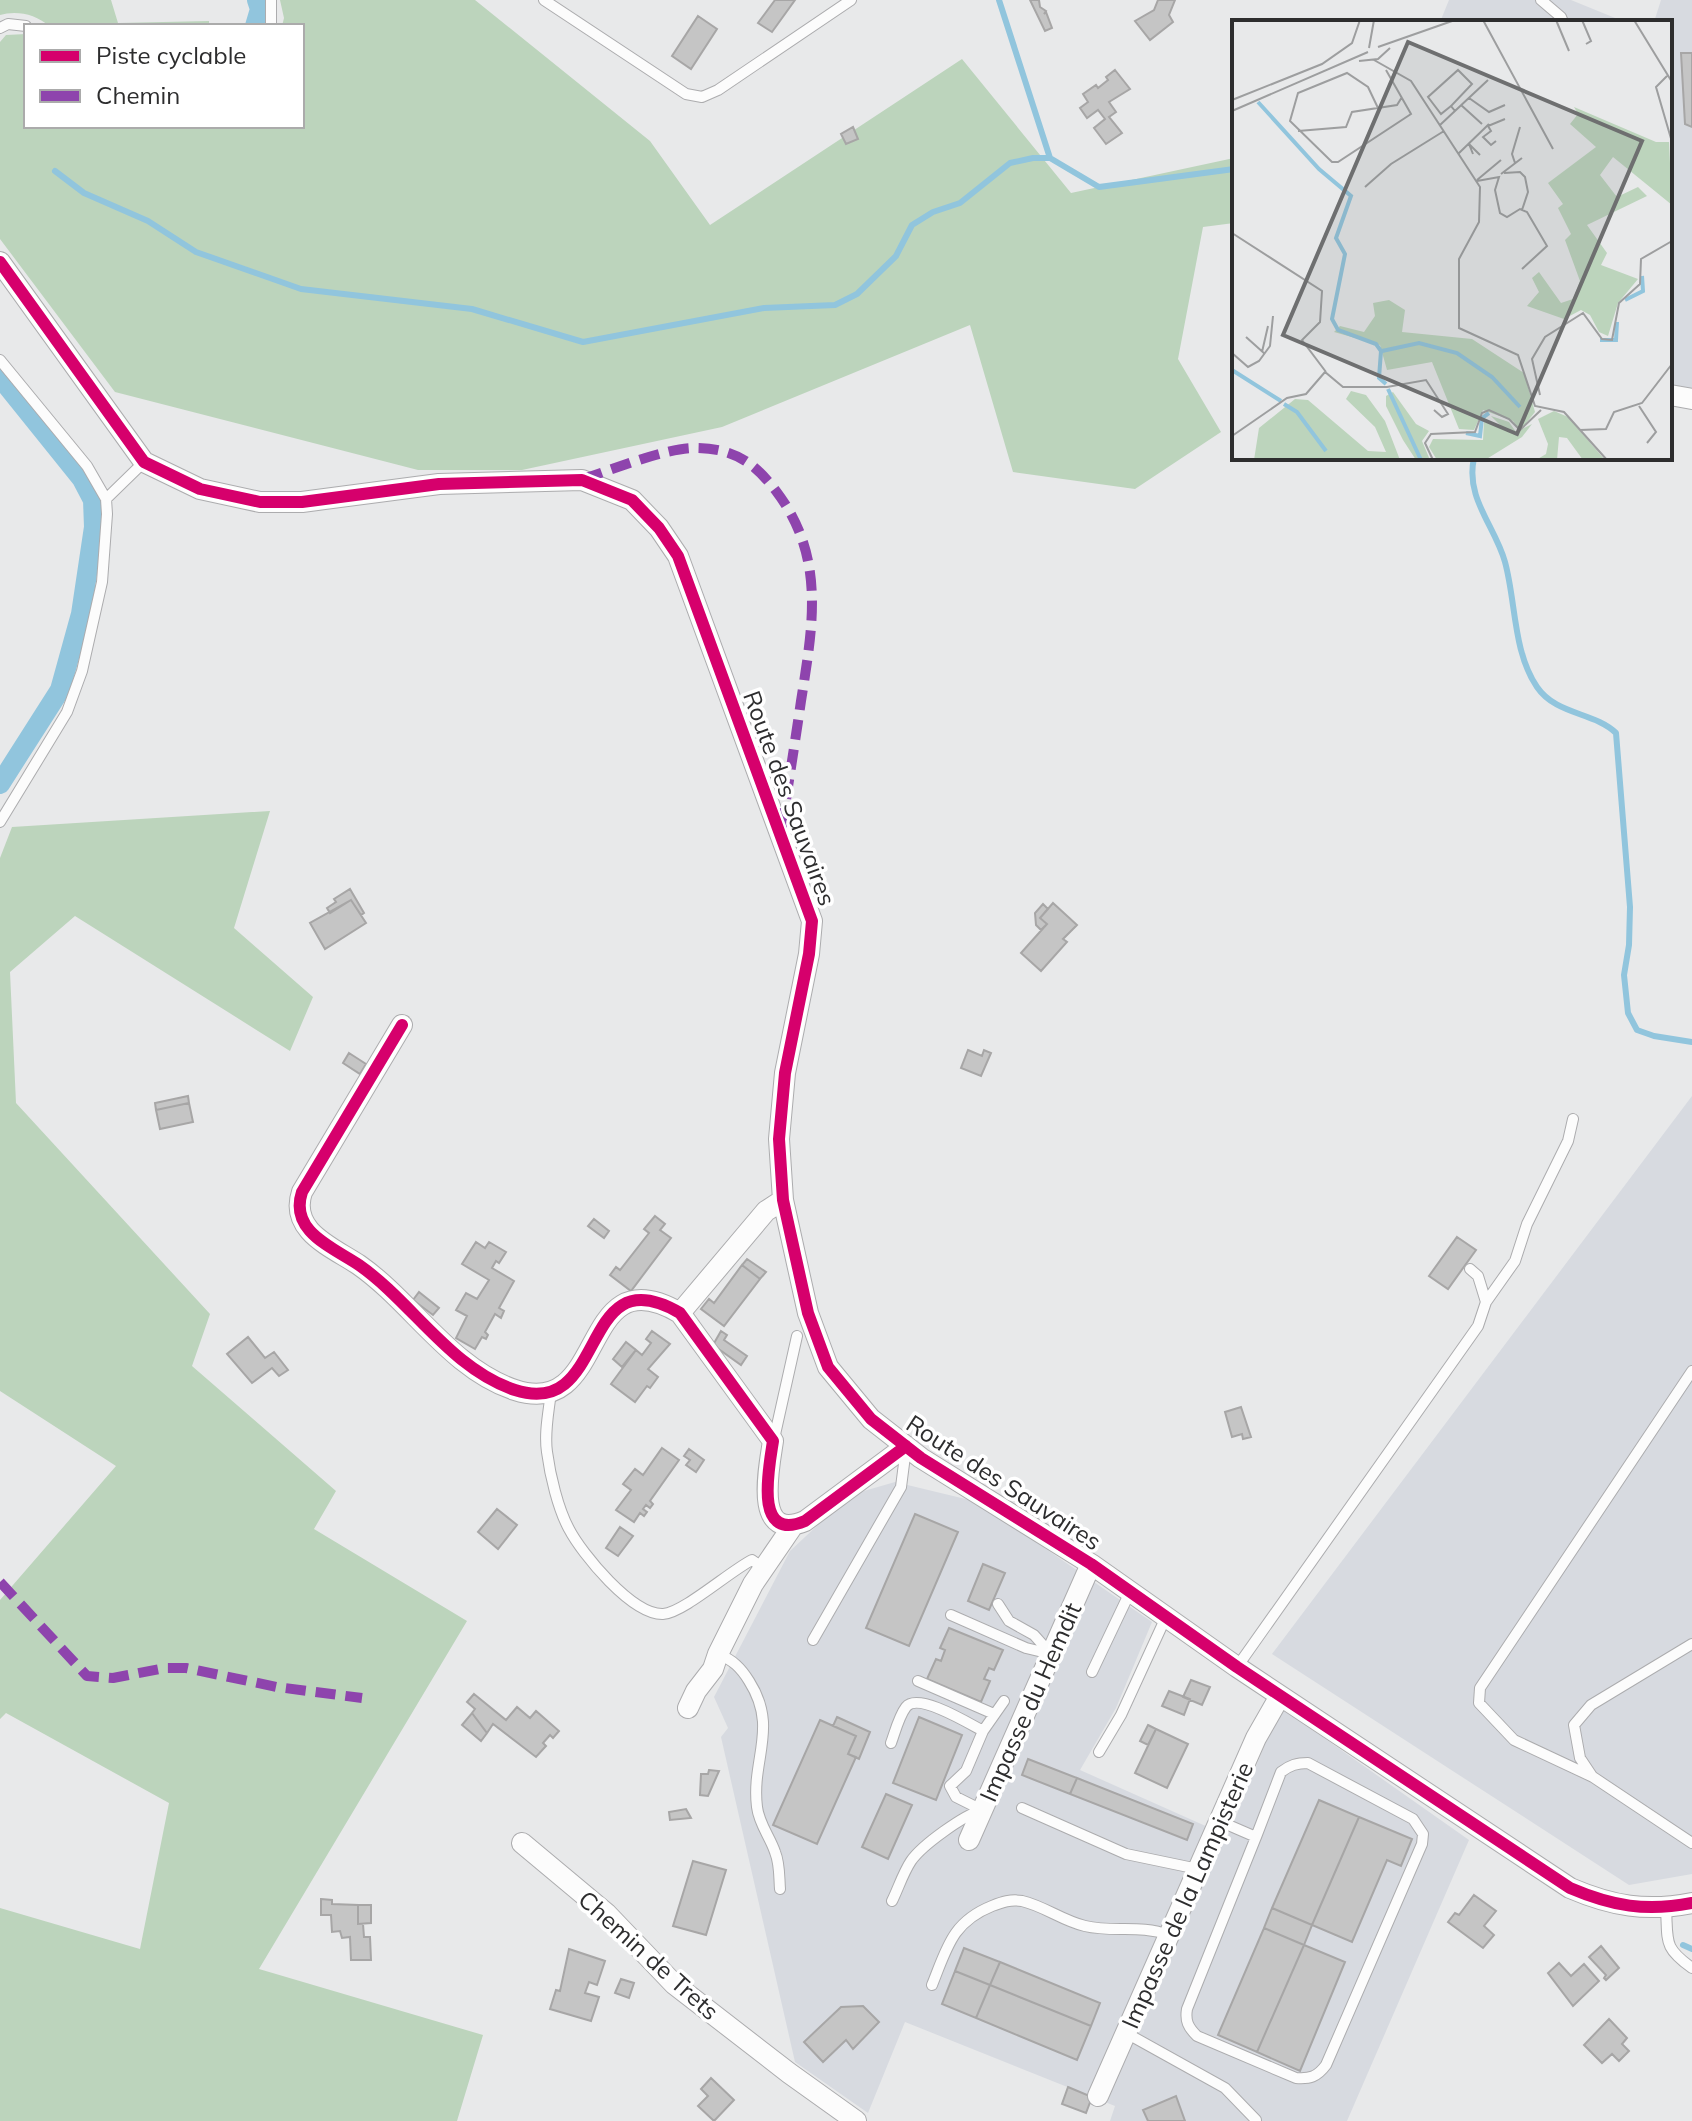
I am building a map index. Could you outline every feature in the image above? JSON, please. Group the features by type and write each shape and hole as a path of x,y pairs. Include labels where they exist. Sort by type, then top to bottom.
{"street":[{"name":"Route des Sauvaires","path":"0,262 144,462 200,489 260,502 302,502 439,484 582,480 632,500 659,528 678,556 812,921 809,954 784,1086 779,1139 783,1200 808,1313 828,1367 871,1419 921,1458 1091,1564 1237,1667 1570,1888 1603,1902 1666,1908 1692,1903"},
{"path":"1672,395 1692,399"},
{"path":"402,1025 302,1192 299,1216 306,1229 379,1279 427,1329 494,1381 517,1390 534,1393 566,1385 575,1377 607,1317 616,1308 628,1302 646,1301 669,1306 680,1313 773,1441 767,1503 782,1525 792,1527"},
{"path":"680,1313 766,1211 783,1200"},
{"path":"688,1708 696,1691 713,1669 763,1568 792,1527 805,1521 906,1446"},
{"name":"Impasse du Hemdit","path":"969,1840 1091,1564"},
{"name":"Impasse de la Lampisterie","path":"1098,2096 1256,1738 1280,1696"},
{"name":"Chemin de Trets","path":"522,1843 607,1914 674,1984 856,2121"}],"lane":[{"path":"271,0 271,24"},
{"path":"544,0 686,94 702,97 718,90 851,0"},
{"path":"1541,0 1562,20"},
{"path":"0,28 8,24 24,26"},
{"path":"0,360 87,466 106,499 102,582 82,671 67,712 0,822"},
{"path":"106,499 144,462"},
{"path":"1237,1667 1478,1326 1486,1302 1515,1261 1527,1224 1568,1141 1573,1119"},
{"path":"1470,1269 1478,1276 1486,1302"},
{"path":"773,1441 797,1336"},
{"path":"1692,1371 1480,1688 1479,1703 1514,1740 1593,1777 1692,1843"},
{"path":"551,1391 547,1453 561,1511 570,1532 620,1593 638,1605 661,1614 680,1608 752,1560 763,1568"},
{"path":"813,1640 901,1487 906,1446"},
{"path":"1092,1672 1130,1592"},
{"path":"998,1604 1009,1621 1034,1635 1051,1654"},
{"path":"951,1615 1026,1648 1051,1654"},
{"path":"1099,1752 1121,1715 1166,1617"},
{"path":"1593,1777 1580,1758 1574,1725 1591,1705 1692,1644"},
{"path":"718,1654 731,1659 738,1666 761,1701 765,1718 757,1811 775,1851 780,1889"},
{"path":"918,1681 994,1714"},
{"path":"982,1810 956,1797 950,1786 966,1771 983,1731 1004,1701"},
{"path":"891,1743 905,1707 912,1702 924,1702 983,1731"},
{"path":"1299,1763 1308,1763 1413,1819 1423,1834 1422,1844 1326,2065 1319,2074 1309,2079 1296,2078 1197,2036 1189,2028 1186,2018 1256,1837 1281,1772 1299,1763"},
{"path":"1022,1808 1126,1854 1198,1869"},
{"path":"892,1901 912,1859 957,1821 982,1810"},
{"path":"1219,1821 1256,1837"},
{"path":"932,1985 950,1938 958,1927 984,1909 1007,1900 1022,1901 1083,1926 1147,1928 1169,1935"},
{"path":"1666,1908 1668,1943 1673,1955 1692,1968"},
{"path":"1126,2033 1225,2088 1256,2120"}],"shaded area":[{"path":"1449,0 1571,0 1620,20 1441,20"},
{"path":"1661,0 1692,0 1692,389 1672,385 1672,20 1655,20"},
{"path":"1692,1096 1692,1874 1629,1885 1272,1654"},
{"path":"895,1482 978,1502 1152,1622 1116,1708 1080,1770 1228,1836 1280,1707 1469,1840 1347,2121 1110,2121 1115,2106 905,2022 868,2113 795,2062 721,1737 728,1728 714,1697 790,1551 850,1495"}],"green space":[{"path":"0,0 111,0 118,23 209,21 209,24 46,24 26,14 0,15"},
{"path":"280,0 475,0 650,141 710,225 962,59 1071,193 1232,158 1232,223 1203,227 1178,359 1221,432 1135,489 1013,472 970,325 722,427 522,470 418,470 115,392 0,239 0,42 6,35 24,34 24,128 304,128 304,24 282,24"},
{"path":"270,811 234,928 313,997 290,1051 75,916 10,972 16,1103 210,1314 192,1366 336,1491 314,1529 467,1621 259,1969 483,2035 457,2121 0,2121 0,1908 140,1949 169,1803 6,1713 0,1719 0,1600 116,1466 0,1391 0,858 12,827"}],"building":[{"path":"775,0 795,0 772,32 758,23"},
{"path":"1030,0 1039,0 1052,28 1045,31"},
{"path":"1158,0 1175,0 1169,15 1173,22 1150,40 1135,21 1154,10"},
{"path":"698,16 717,29 691,69 672,56"},
{"path":"1681,53 1692,53 1692,127 1685,124"},
{"path":"1115,70 1130,89 1109,102 1116,112 1109,117 1122,133 1106,144 1094,128 1105,119 1098,110 1087,118 1080,108 1088,102 1083,94 1096,85 1098,88"},
{"path":"853,127 858,139 846,144 841,134"},
{"path":"350,889 364,913 361,915 351,900 330,913 327,908 336,902 334,899"},
{"path":"351,900 366,923 325,949 310,923"},
{"path":"1053,903 1077,925 1063,939 1067,942 1041,971 1021,953 1047,924 1040,918"},
{"path":"1043,904 1048,909 1040,918 1047,924 1041,930 1036,925 1035,913"},
{"path":"968,1050 982,1056 984,1050 991,1053 981,1076 961,1068"},
{"path":"349,1053 366,1064 360,1074 343,1063"},
{"path":"188,1096 189,1103 156,1110 155,1103"},
{"path":"189,1103 193,1122 160,1129 156,1110"},
{"path":"655,1216 665,1224 660,1230 671,1238 631,1291 610,1275 616,1267 620,1270 649,1233 644,1229"},
{"path":"594,1219 609,1231 604,1238 588,1226"},
{"path":"1457,1237 1476,1250 1448,1289 1429,1276"},
{"path":"476,1242 485,1248 489,1242 506,1252 492,1268 514,1281 499,1308 504,1311 501,1318 495,1314 485,1332 488,1335 486,1339 482,1337 475,1349 456,1338 467,1316 456,1310 466,1293 477,1299 489,1280 462,1264"},
{"path":"747,1259 766,1272 760,1279 742,1265"},
{"path":"742,1265 760,1279 724,1326 701,1309 709,1299 714,1303"},
{"path":"419,1292 439,1308 433,1315 413,1300"},
{"path":"652,1331 670,1344 648,1369 658,1377 635,1402 611,1384 636,1350 642,1355 651,1343 646,1339"},
{"path":"721,1331 727,1335 724,1340 747,1356 741,1365 713,1345"},
{"path":"248,1337 265,1358 274,1352 288,1370 279,1376 272,1368 252,1383 227,1354"},
{"path":"626,1342 636,1350 622,1367 613,1359"},
{"path":"1241,1407 1251,1437 1243,1439 1242,1434 1232,1437 1225,1412"},
{"path":"662,1448 679,1460 650,1501 653,1504 650,1508 646,1505 643,1509 647,1512 644,1516 640,1513 634,1522 616,1510 631,1490 623,1484 635,1469 643,1475"},
{"path":"689,1449 704,1460 696,1472 686,1465 690,1460 684,1456"},
{"path":"497,1509 517,1525 498,1549 478,1532"},
{"path":"915,1514 958,1532 909,1646 866,1628"},
{"path":"620,1527 633,1536 618,1556 606,1548"},
{"path":"983,1564 1005,1573 989,1610 968,1601"},
{"path":"949,1628 1003,1650 994,1670 989,1668 984,1679 990,1681 981,1702 927,1679 936,1659 941,1661 945,1650 940,1648"},
{"path":"1191,1680 1210,1687 1202,1705 1183,1697"},
{"path":"1169,1691 1190,1699 1184,1715 1162,1706"},
{"path":"474,1694 506,1720 517,1707 530,1718 536,1711 559,1731 553,1738 550,1735 543,1743 546,1746 536,1757 493,1724 487,1733 472,1713 475,1709 467,1702"},
{"path":"472,1713 487,1733 481,1741 462,1725"},
{"path":"837,1717 870,1732 859,1759 848,1754 856,1736 833,1726"},
{"path":"919,1717 962,1735 936,1800 893,1783"},
{"path":"820,1720 856,1736 848,1754 856,1757 817,1844 773,1825"},
{"path":"1148,1725 1156,1729 1148,1745 1140,1741"},
{"path":"1156,1729 1188,1744 1167,1788 1135,1773"},
{"path":"1028,1759 1077,1778 1070,1794 1022,1775"},
{"path":"709,1770 719,1771 708,1796 700,1795 701,1774 708,1774"},
{"path":"1077,1778 1193,1824 1187,1840 1070,1794"},
{"path":"886,1794 912,1805 888,1859 862,1847"},
{"path":"1319,1800 1359,1817 1312,1925 1272,1908"},
{"path":"686,1809 691,1818 670,1820 669,1812"},
{"path":"1359,1817 1412,1839 1401,1866 1387,1860 1352,1942 1312,1925"},
{"path":"693,1861 726,1870 706,1935 673,1926"},
{"path":"1474,1895 1496,1911 1484,1926 1494,1935 1483,1948 1448,1922 1455,1913 1459,1915"},
{"path":"321,1899 332,1900 332,1904 358,1905 358,1924 363,1924 364,1937 370,1937 371,1960 351,1960 350,1937 342,1938 340,1931 332,1932 331,1915 321,1915"},
{"path":"358,1905 371,1905 371,1923 358,1924"},
{"path":"1272,1908 1312,1925 1304,1945 1264,1928"},
{"path":"1264,1928 1304,1945 1257,2052 1218,2035"},
{"path":"1304,1945 1345,1962 1300,2071 1257,2052"},
{"path":"1601,1946 1619,1968 1606,1980 1606,1975 1589,1957"},
{"path":"964,1948 1000,1962 990,1985 955,1971"},
{"path":"569,1949 605,1961 597,1985 589,1982 585,1993 599,1997 591,2021 550,2009 556,1990 560,1991"},
{"path":"1000,1962 1100,2003 1091,2026 990,1985"},
{"path":"1559,1963 1571,1976 1584,1964 1599,1981 1573,2006 1548,1973"},
{"path":"955,1971 990,1985 976,2018 942,2004"},
{"path":"621,1979 634,1983 629,1998 615,1993"},
{"path":"990,1985 1091,2026 1077,2060 976,2018"},
{"path":"863,2006 879,2022 853,2049 846,2040 823,2062 804,2042 841,2007"},
{"path":"1609,2019 1627,2038 1622,2044 1629,2051 1619,2061 1612,2054 1602,2063 1584,2045"},
{"path":"711,2078 734,2100 714,2121 698,2106 708,2096 701,2089"},
{"path":"1068,2087 1092,2097 1086,2113 1062,2104"},
{"path":"1176,2096 1185,2121 1148,2121 1143,2110"}],"waterway":[{"path":"256,24 260,9 257,0"},
{"path":"999,0 1050,158 1099,187 1232,169"},
{"path":"55,171 84,193 148,221 196,252 301,289 472,309 583,342 764,308 835,305 857,294 896,256 912,225 933,212 960,203 1010,163 1050,158"},
{"path":"0,377 82,479 93,500 94,527 81,614 60,690 0,784"},
{"path":"1474,460 1472,472 1477,499 1505,562 1519,643 1529,673 1537,687 1554,703 1597,721 1616,733 1630,907 1624,975 1628,1013 1637,1030 1692,1042"},
{"path":"1683,1945 1692,1949"}],"marked path":[{"path":"583,479 682,449 720,450 741,458 759,472 792,516 809,566 812,619 782,827"},
{"path":"0,1582 87,1676 113,1678 165,1668 186,1668 277,1687 362,1698"}],"cycle path":[{"path":"0,262 144,462 200,489 260,502 302,502 439,484 582,480 632,500 659,528 678,556 812,921 809,954 785,1073 779,1139 783,1200 808,1313 828,1367 871,1419 921,1458 1091,1564 1237,1667 1570,1888 1630,1906 1659,1907 1692,1903"},
{"path":"402,1025 302,1192 300,1206 307,1227 316,1236 378,1280 451,1351 492,1380 515,1390 545,1393 566,1383 582,1363 608,1319 624,1304 647,1300 680,1313 773,1441 768,1499 771,1512 778,1522 789,1525 805,1521 906,1446"}]}
